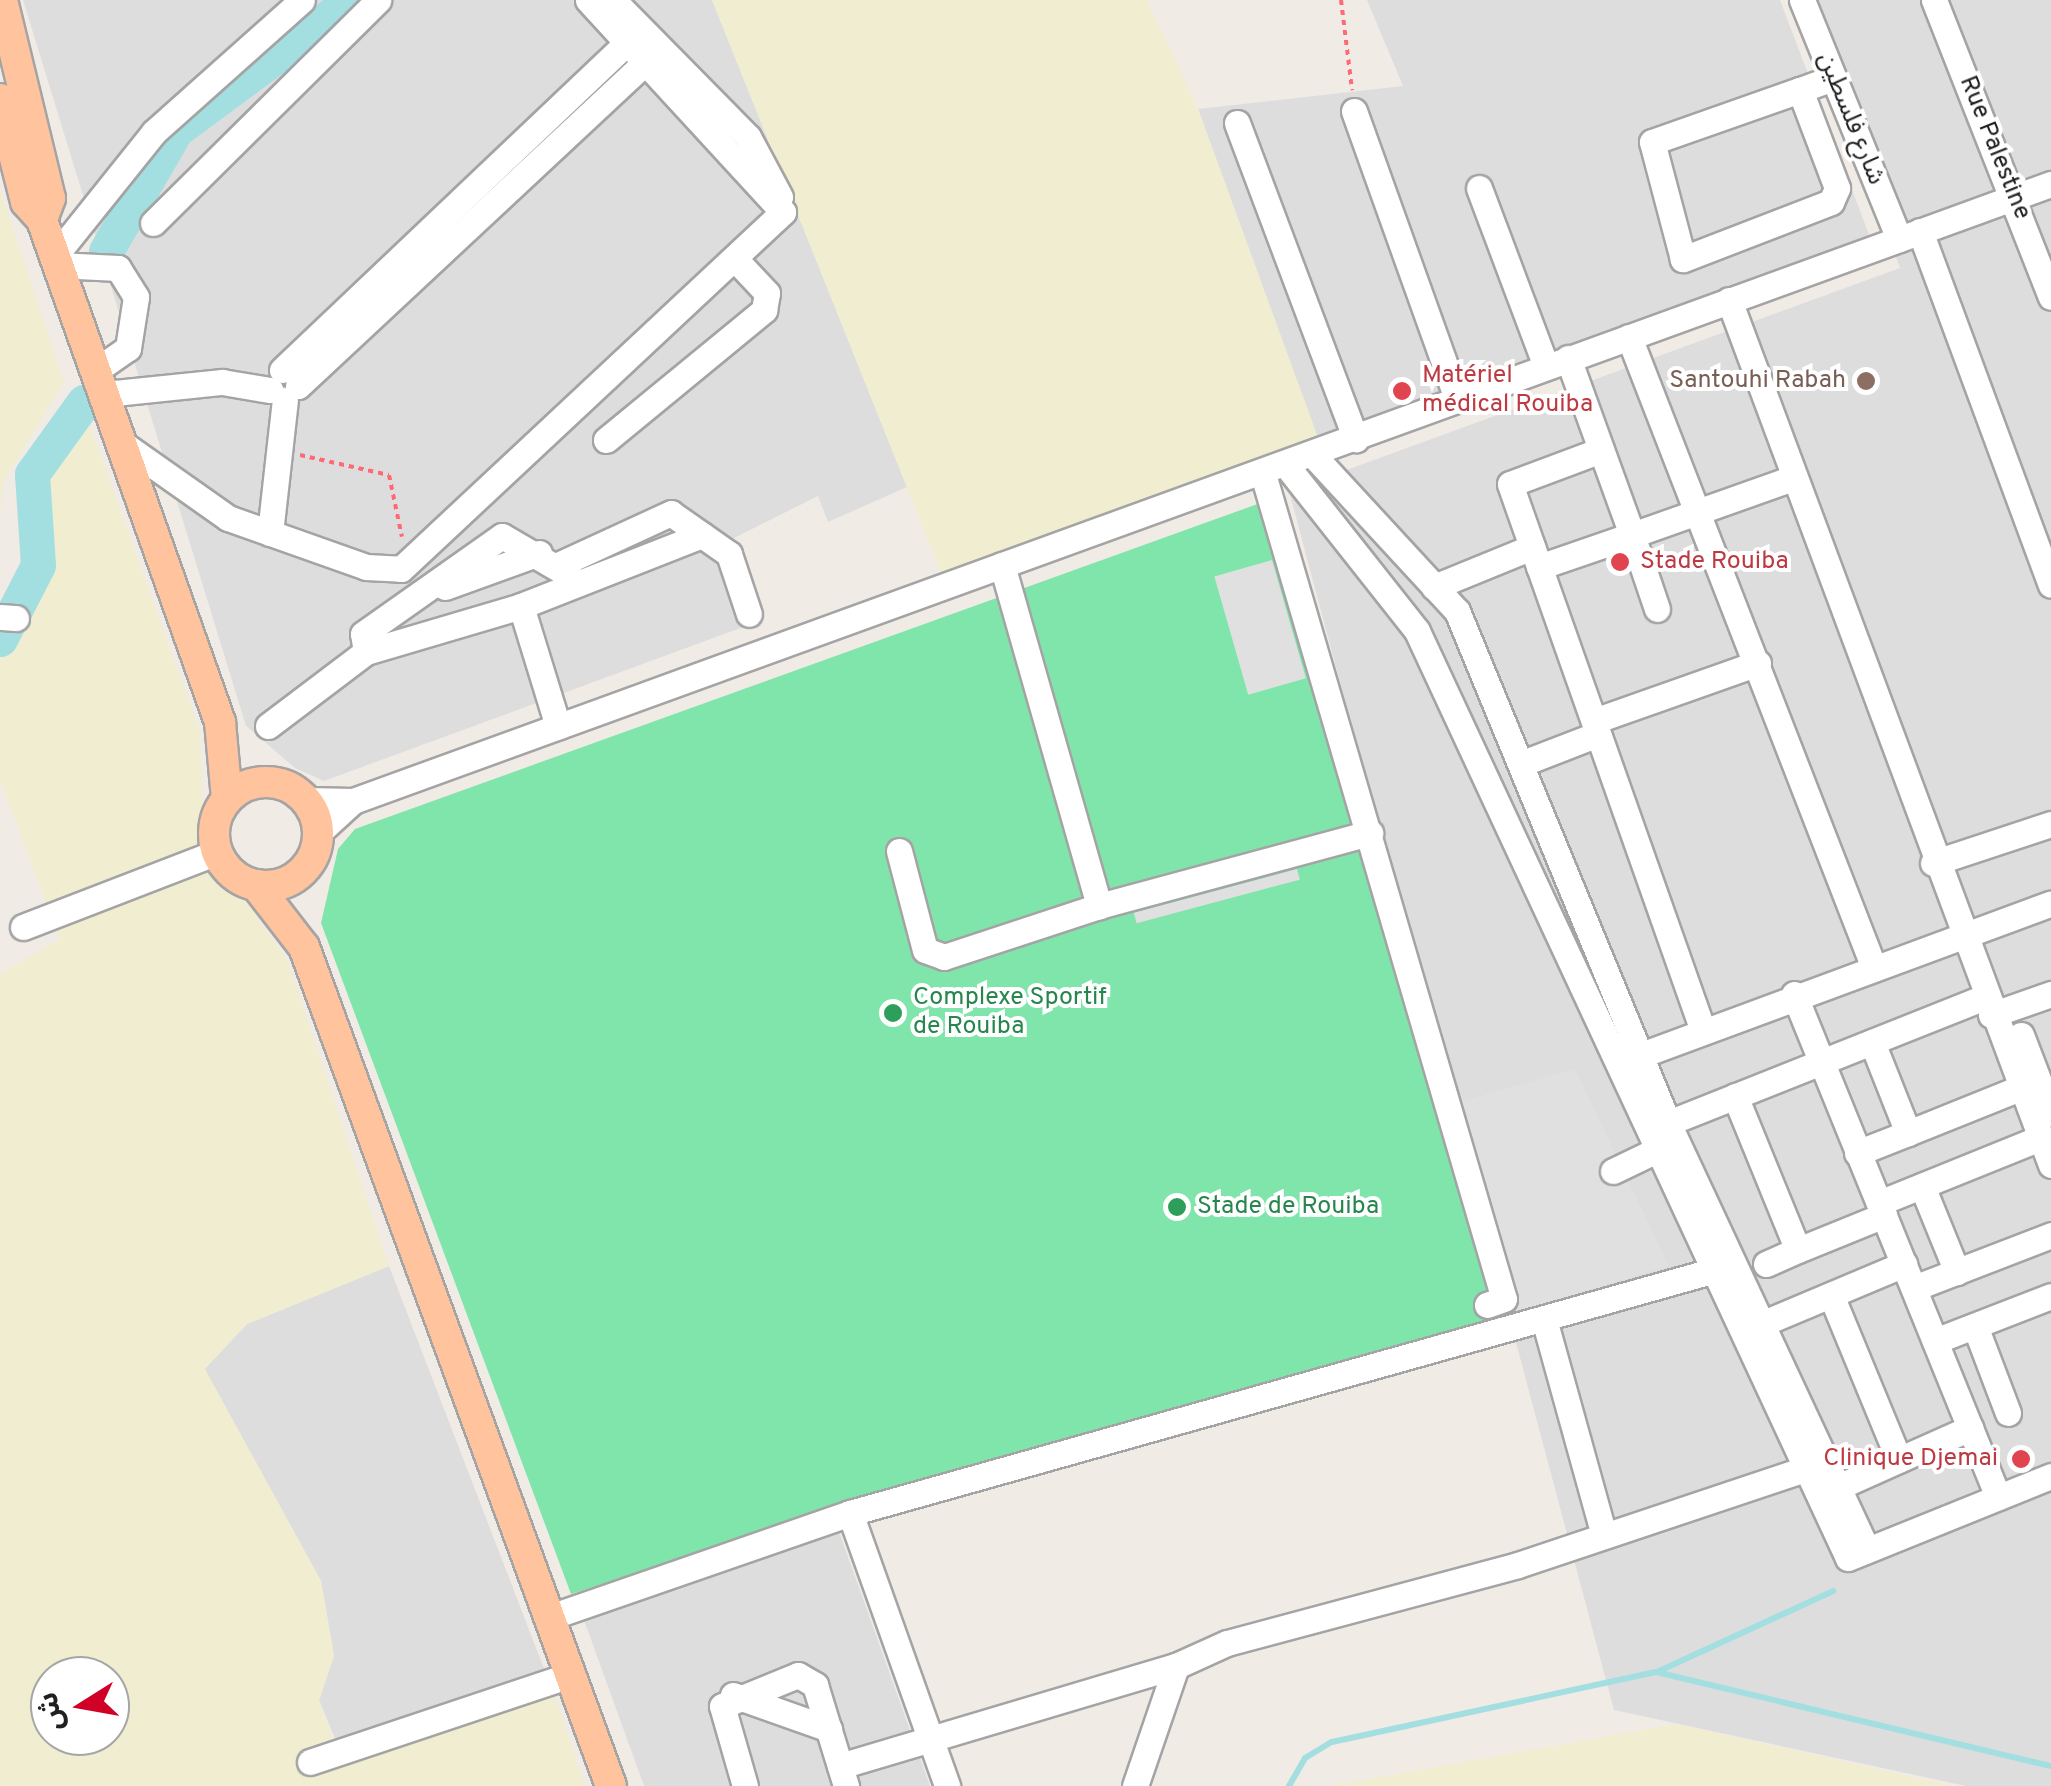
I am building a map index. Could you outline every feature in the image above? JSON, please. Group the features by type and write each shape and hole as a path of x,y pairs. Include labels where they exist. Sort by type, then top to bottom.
{"main road":[{"path":"2,0 50,198 42,220"},
{"path":"0,99 26,202 42,220 220,722 227,798 214,824 217,852 256,885 304,947 611,1786"},
{"path":"220,722 268,781 306,800 318,833 305,868 304,947"},
{"path":"227,798 268,781"},
{"path":"256,885 283,884 305,868"}],"street":[{"path":"56,261 154,132 302,0"},
{"path":"153,223 378,0"},
{"path":"588,0 644,45"},
{"path":"123,444 180,490 270,532 383,572 406,565 782,212 644,45 613,0"},
{"name":"شارع فلسطين","path":"1802,0 2043,535 2051,585"},
{"name":"Rue Palestine","path":"1934,0 2051,297"},
{"path":"270,532 282,452 284,386 644,45"},
{"path":"1800,90 1837,188 1831,202 1683,258 1652,142 1834,78"},
{"path":"1354,111 1457,398"},
{"path":"1237,123 1356,439"},
{"path":"306,800 353,801 1275,470 1457,398 2051,184"},
{"path":"1479,188 1601,450 1656,609"},
{"path":"606,440 764,310 767,293 735,258"},
{"path":"56,261 118,268 136,298 128,348 101,382"},
{"path":"1729,300 1959,934 2051,1165"},
{"path":"1629,337 1874,968"},
{"path":"101,382 284,386"},
{"path":"1601,450 1510,484 1702,1028"},
{"path":"1312,454 1457,611 1523,762 1658,1150 1848,1558 2051,1476"},
{"path":"1275,470 1370,833 1504,1299 1487,1306"},
{"path":"1275,470 1418,631 1629,1059 1668,1123 1766,1322 1867,1550"},
{"path":"1434,587 1536,557 1632,536 1794,478"},
{"path":"366,652 364,634 416,597 549,559 671,513 729,554 749,614"},
{"path":"268,726 366,652 580,586 702,535"},
{"path":"549,559 580,586"},
{"path":"1002,565 1099,906"},
{"path":"521,606 558,726"},
{"path":"1523,762 1758,663"},
{"path":"318,833 353,801"},
{"path":"1933,864 2051,824"},
{"path":"899,852 925,950 944,957 1099,906 1370,833"},
{"path":"23,928 217,852"},
{"path":"1629,1059 1702,1028 2051,903"},
{"path":"1794,994 1818,1062 1998,1497"},
{"path":"1668,1123 1872,1042 1987,1006 2051,994"},
{"path":"2021,1034 2051,1112"},
{"path":"1872,1042 1908,1133"},
{"path":"1858,1153 2020,1088"},
{"path":"1735,1096 1798,1250"},
{"path":"1766,1264 1922,1186 2040,1138"},
{"path":"1613,1171 1658,1150"},
{"path":"1922,1186 1957,1272"},
{"path":"1766,1322 1831,1295 1909,1276 1957,1272 2051,1235"},
{"path":"550,1616 850,1513 1715,1270"},
{"path":"1831,1295 1899,1460"},
{"path":"1935,1341 2051,1296"},
{"path":"1544,1318 1604,1535"},
{"path":"1974,1326 2008,1413"},
{"path":"1838,1487 1970,1428"},
{"path":"745,1786 721,1714 733,1695 808,1678 843,1776 929,1737 1176,1666 1227,1642 1604,1535 1805,1469"},
{"path":"850,1513 947,1786"},
{"path":"1135,1786 1176,1666"},
{"path":"310,1762 570,1674"},
{"path":"733,1695 829,1729"}],"path":[{"path":"1341,0 1354,111"},
{"path":"282,452 389,475 406,565"}],"shaded area":[{"path":"23,0 712,0 907,487 828,522 818,496 716,547 746,626 324,781 295,768 246,726"},
{"path":"712,0 1147,0 1198,109 1318,438 942,575"},
{"path":"1367,0 1780,0 1873,245 1318,438 1198,109 1403,86"},
{"path":"1805,0 2051,0 2051,1786 1966,1786 1614,1710 1289,491 1900,268"},
{"path":"0,189 64,382 4,481 0,518"},
{"path":"87,418 200,732 204,843 288,961 389,1266 247,1324 205,1369 321,1581 334,1656 319,1700 338,1753 553,1692 585,1786 0,1786 0,974 60,939 0,780 0,652 56,548 45,487"},
{"path":"1272,560 1306,678 1248,695 1214,577"},
{"path":"1297,869 1300,880 1137,923 1134,913"},
{"path":"1575,1069 1669,1266 1516,1312 1457,1103"},
{"path":"389,1266 553,1692 341,1753 319,1700 334,1656 321,1581 204,1369 247,1324"},
{"path":"838,1529 930,1786 644,1786 584,1620"},
{"path":"1676,1724 1953,1786 1330,1786"}],"green space":[{"name":"Complexe Sportif de Rouiba","path":"1277,497 1516,1312 945,1475 571,1594 321,923 338,849 355,829"}],"waterway":[{"path":"106,251 176,130 352,0"},
{"path":"0,639 38,565 32,474 84,402"},
{"path":"1657,1672 1833,1591"},
{"path":"1289,1786 1305,1758 1332,1742 1656,1672 2051,1766"}],"place":[{"name":"Santouhi Rabah","path":"1866,381"},
{"name":"Matériel médical Rouiba","path":"1402,391"},
{"name":"Stade Rouiba","path":"1620,562"},
{"name":"Complexe Sportif de Rouiba","path":"893,1013"},
{"name":"Stade de Rouiba","path":"1177,1207"},
{"name":"Clinique Djemai","path":"2021,1459"}]}
